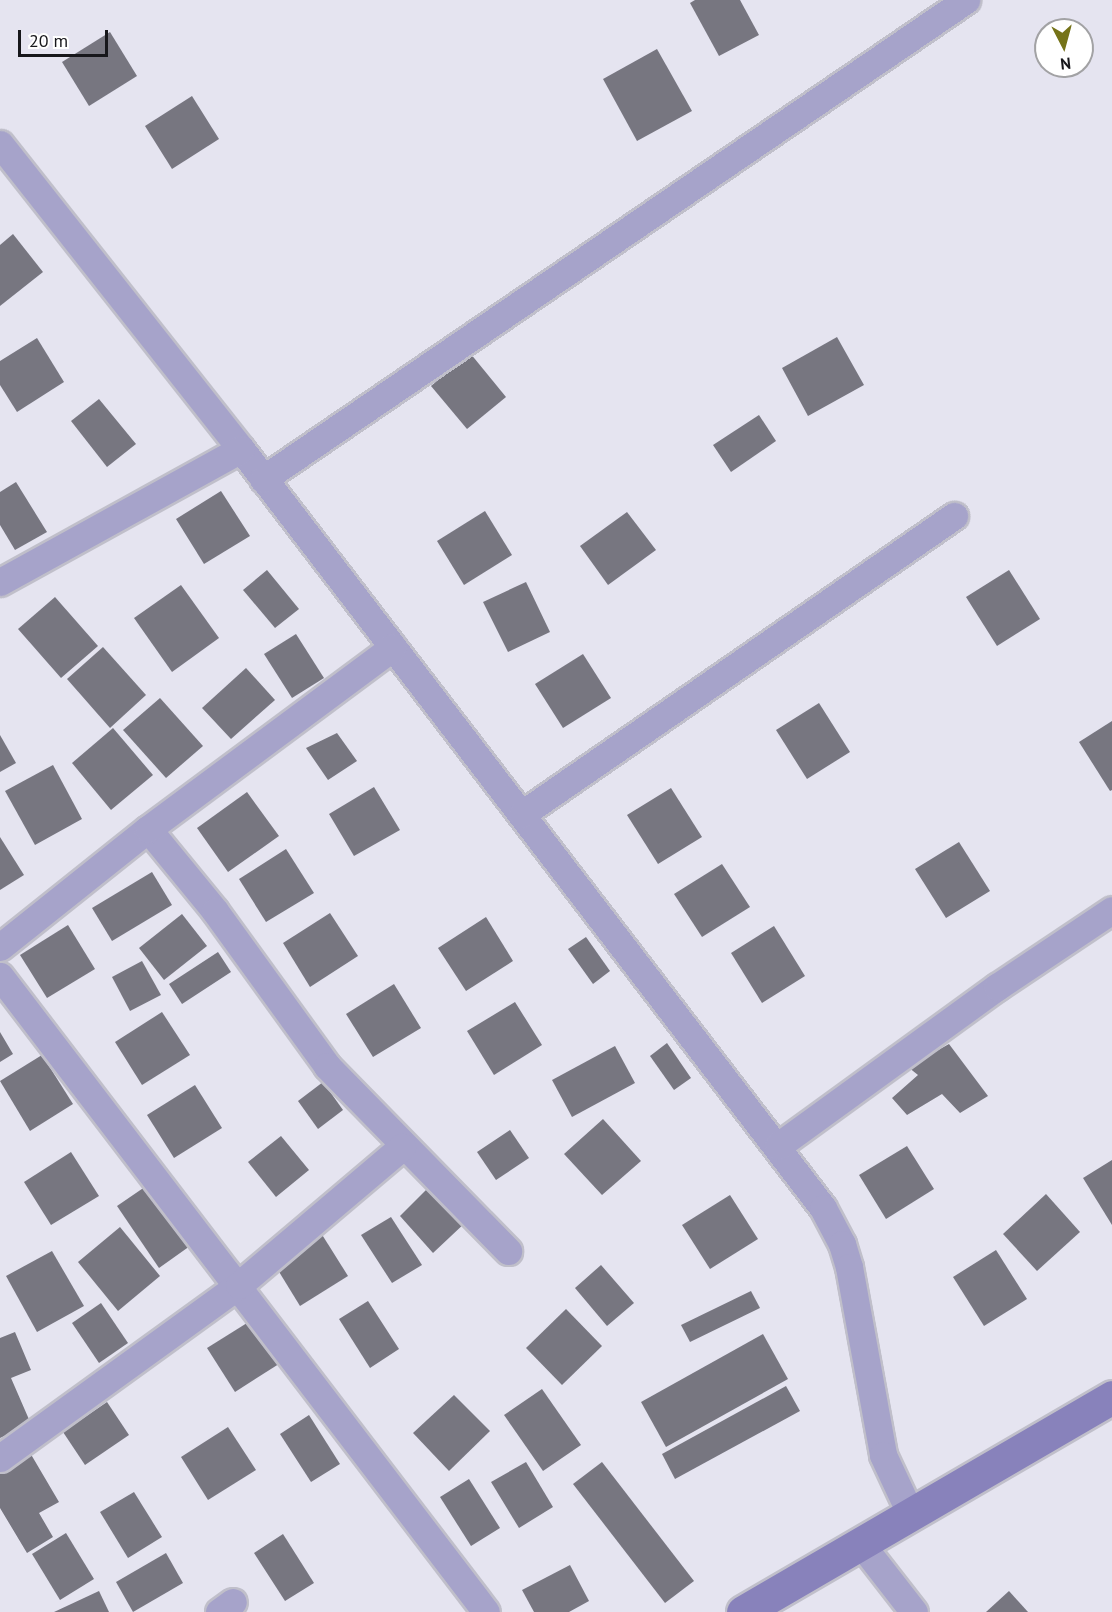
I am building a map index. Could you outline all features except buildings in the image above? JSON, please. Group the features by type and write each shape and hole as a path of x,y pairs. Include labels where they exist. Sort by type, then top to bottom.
{"street":[{"path":"263,479 966,0"},
{"path":"0,144 241,449 778,1146 823,1208 842,1244 883,1455 911,1515"},
{"path":"0,582 241,449"},
{"path":"522,814 954,516"},
{"path":"0,947 148,829 393,647"},
{"path":"148,829 215,912 327,1066 402,1148 508,1251"},
{"path":"778,1146 998,987 1112,910"},
{"path":"0,976 239,1285 486,1612"},
{"path":"0,1458 239,1285 402,1148"},
{"path":"743,1612 1112,1397"},
{"path":"861,1544 914,1612"}]}
